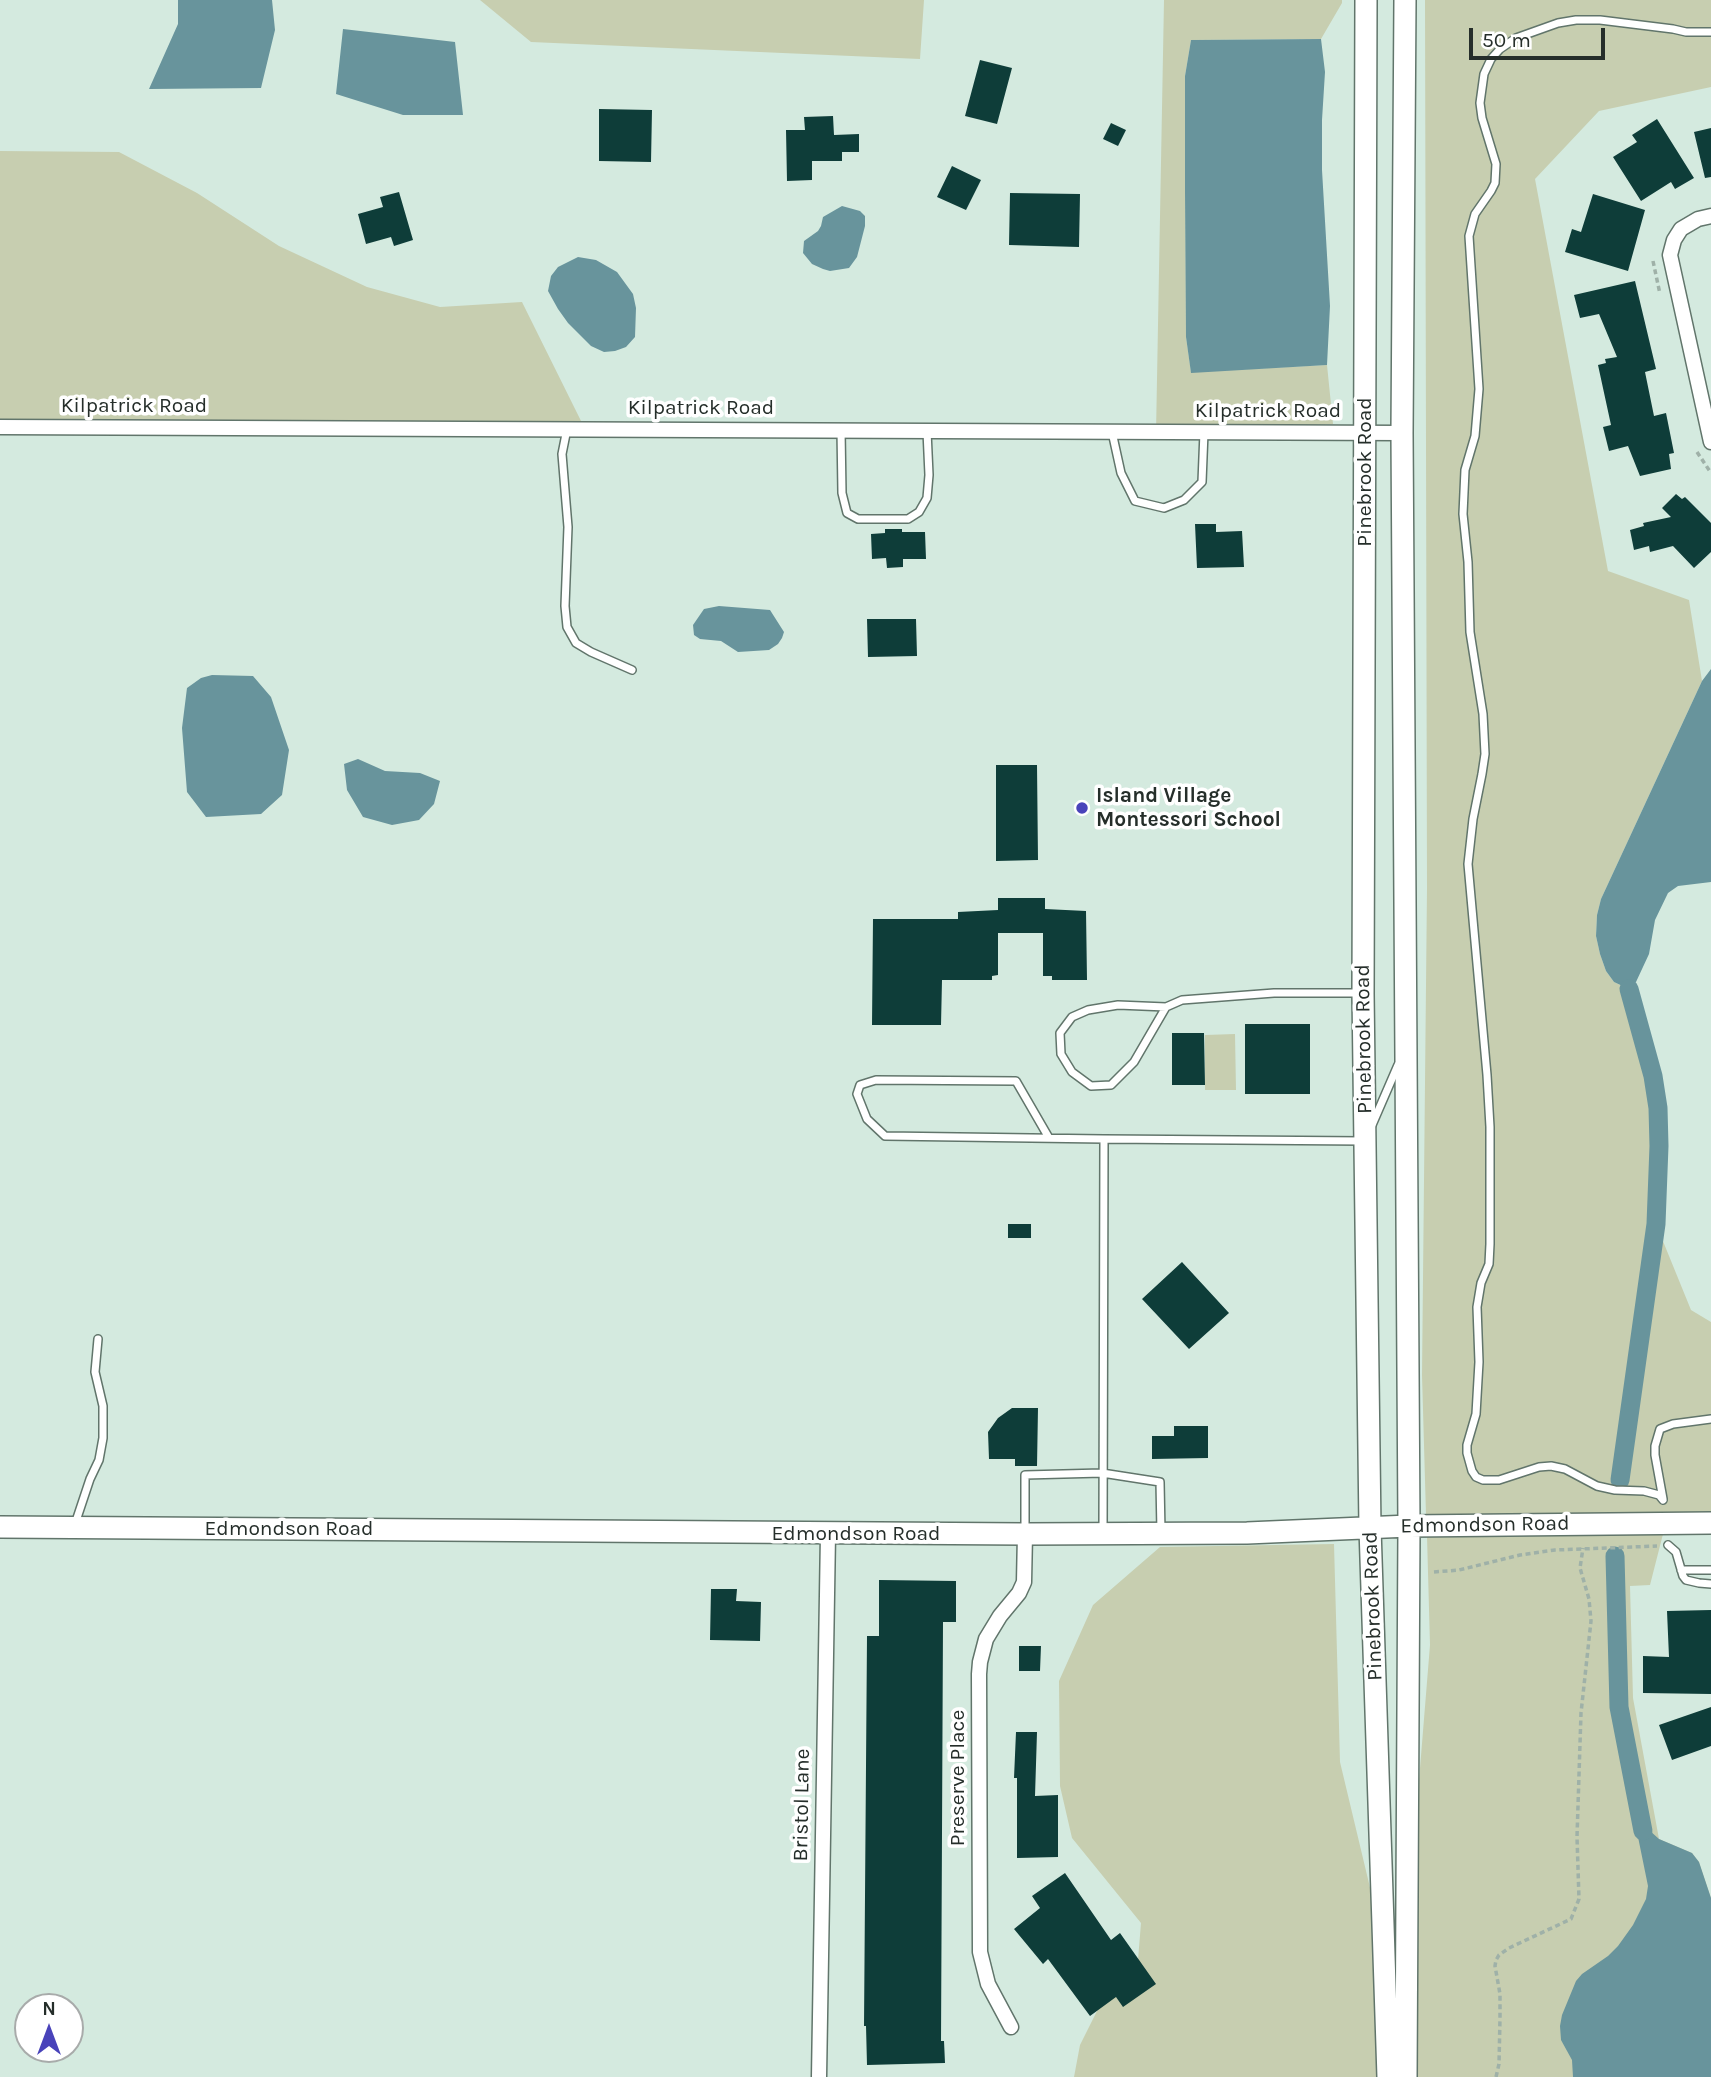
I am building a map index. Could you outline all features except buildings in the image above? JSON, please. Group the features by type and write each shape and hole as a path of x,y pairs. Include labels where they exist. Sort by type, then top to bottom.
{"street":[{"name":"Pinebrook Road","path":"1366,0 1363,993 1370,1528 1388,2077"},
{"name":"Pinebrook Road","path":"1405,0 1402,433 1409,1526 1406,2077"},
{"path":"1711,216 1698,219 1681,229 1674,240 1670,255 1711,442"},
{"name":"Kilpatrick Road","path":"0,426 1402,433"},
{"name":"Edmondson Road","path":"0,1527 1025,1534 1247,1533 1409,1526 1711,1523"},
{"name":"Bristol Lane","path":"819,2077 828,1534"},
{"name":"Preserve Place","path":"1011,2027 988,1983 980,1952 979,1674 986,1639 1024,1583 1025,1534"}],"lane":[{"path":"1711,33 1600,20 1576,20 1558,23 1516,38 1491,59 1484,74 1480,103 1496,173 1491,191 1473,219 1469,236 1479,389 1475,436 1464,478 1463,514 1468,562 1470,632 1483,713 1482,774 1468,864 1490,1127 1489,1264 1481,1283 1477,1307 1479,1362 1476,1414 1467,1445 1469,1465 1476,1477 1490,1481 1539,1466 1559,1466 1597,1486 1644,1491 1663,1500 1655,1455 1660,1429 1672,1424 1711,1419"},
{"path":"568,428 562,454 568,527 565,606 567,627 576,643 632,670"},
{"path":"841,430 842,493 847,513 858,519 908,519 919,512 927,498 927,430"},
{"path":"1112,432 1121,472 1135,501 1164,508 1184,500 1202,482 1204,432"},
{"path":"1166,1007 1134,1062 1111,1085 1091,1086 1072,1072 1061,1054 1060,1033 1072,1017 1088,1010 1118,1005 1166,1007 1182,1000 1261,994 1363,993"},
{"path":"1049,1138 1016,1081 876,1080 860,1085 857,1094 867,1119 886,1136 1104,1139 1365,1141 1406,1049"},
{"path":"1103,1533 1104,1139"},
{"path":"74,1528 90,1479 99,1461 103,1438 103,1406 95,1372 98,1339"},
{"path":"1025,1534 1025,1475 1102,1473 1160,1482 1161,1533"},
{"path":"1668,1545 1675,1552 1686,1580 1711,1584"},
{"path":"1681,1570 1711,1570"}],"path":[{"path":"1434,1572 1458,1570 1520,1555 1555,1550 1668,1545"},
{"path":"1496,2077 1499,2064 1500,1994 1495,1966 1499,1955 1571,1919 1579,1899 1577,1837 1581,1713 1591,1621 1589,1599 1580,1568 1583,1548"}],"green space":[{"path":"480,0 924,0 920,59 531,42"},
{"path":"1164,0 1342,0 1321,39 1191,40 1185,76 1186,337 1191,372 1327,365 1333,424 1156,433"},
{"path":"1425,0 1711,0 1711,87 1599,111 1535,179 1608,571 1689,600 1702,681 1601,899 1596,936 1606,971 1614,982 1629,989 1653,1076 1658,1108 1659,1146 1656,1224 1691,1310 1711,1322 1711,1512 1426,1515 1422,1375 1427,888"},
{"path":"0,151 119,152 197,193 279,246 367,287 440,307 522,302 584,427 0,423"},
{"path":"1235,1034 1236,1090 1205,1090 1205,1035"},
{"path":"1663,1534 1650,1585 1630,1586 1633,1698 1659,1839 1692,1853 1699,1862 1711,1898 1711,2077 1415,2077 1417,1805 1430,1645 1427,1536"},
{"path":"1334,1544 1340,1762 1372,1896 1379,2077 1074,2077 1080,2045 1101,2003 1138,1960 1141,1923 1072,1838 1060,1786 1059,1681 1093,1605 1160,1547"}],"water":[{"path":"178,0 272,0 275,30 261,88 149,89 178,24"},
{"path":"343,29 455,42 463,115 403,115 336,94"},
{"path":"1321,39 1325,72 1322,170 1330,306 1327,365 1191,373 1186,337 1185,76 1191,40"},
{"path":"842,206 860,211 865,216 865,226 857,257 849,268 830,271 812,264 803,253 804,241 818,231 823,217"},
{"path":"578,257 596,260 617,272 633,294 636,308 635,337 626,347 604,352 591,346 568,323 548,291 551,276 558,267"},
{"path":"719,606 770,610 784,632 782,638 769,650 738,652 721,641 700,639 694,635 693,625 704,609"},
{"path":"1711,669 1711,882 1678,886 1668,893 1655,920 1649,954 1636,982 1629,989 1614,982 1606,971 1600,954 1596,936 1601,899 1702,681"},
{"path":"212,675 253,676 271,697 289,750 282,795 261,814 206,817 187,792 182,728 187,688 201,678"},
{"path":"358,759 385,771 420,773 440,781 434,804 419,820 392,825 363,817 347,790 344,764"},
{"path":"1649,1830 1659,1839 1692,1853 1699,1862 1711,1898 1711,2077 1573,2077 1572,2060 1561,2040 1562,2015 1576,1981 1618,1946 1633,1925 1646,1899 1648,1886 1637,1832"}],"waterway":[{"path":"1620,1480 1656,1224 1659,1146 1658,1108 1653,1076 1629,989"},
{"path":"1615,1556 1619,1707 1643,1831"}],"place":[{"name":"Island Village Montessori School","path":"1082,808"}]}
